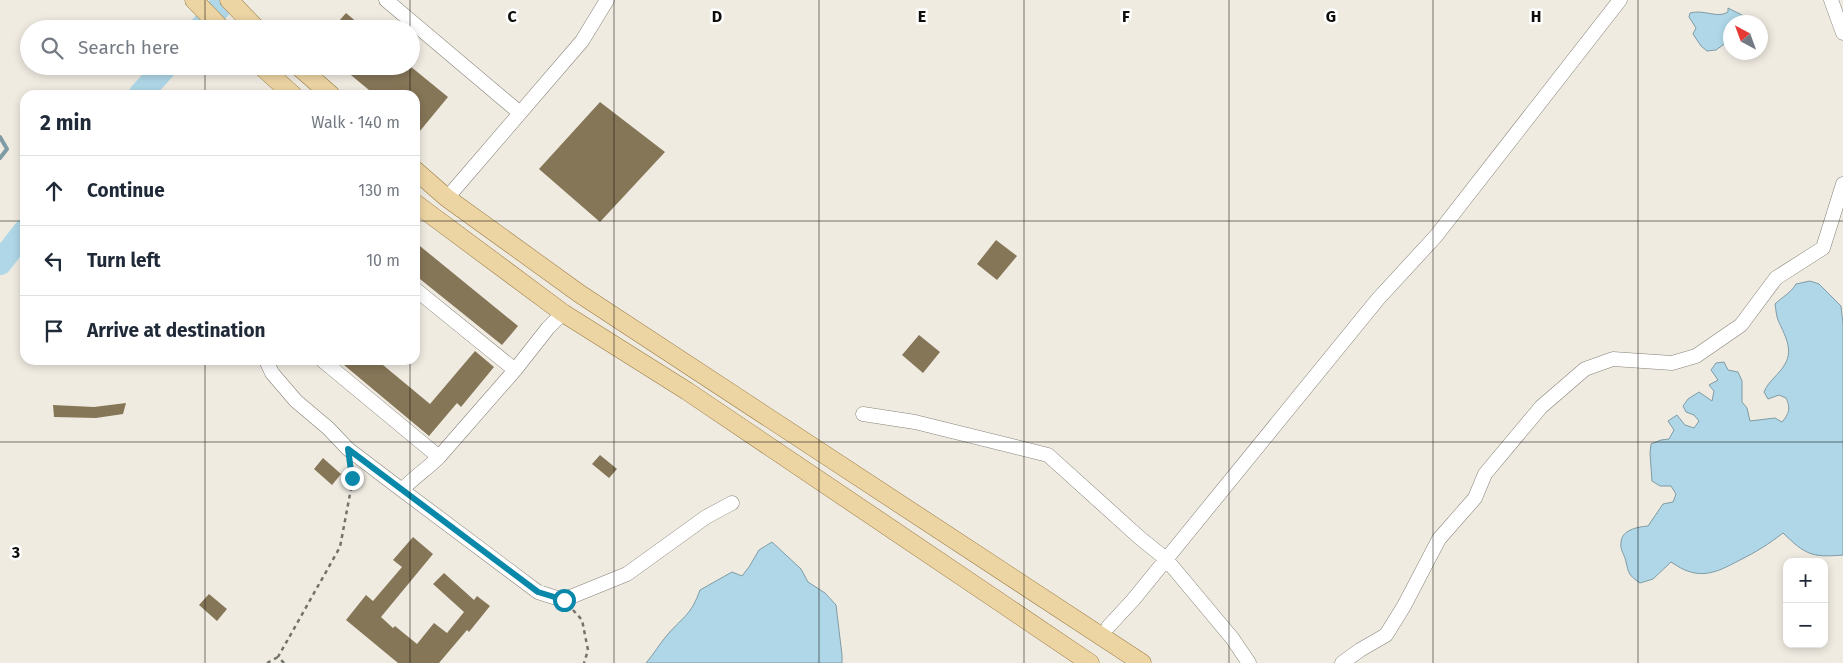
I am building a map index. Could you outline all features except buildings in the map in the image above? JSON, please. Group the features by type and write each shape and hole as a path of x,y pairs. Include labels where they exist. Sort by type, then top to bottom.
{"main road":[{"path":"194,0 213,20"},
{"path":"229,0 248,20"},
{"path":"271,75 287,90"},
{"path":"308,75 325,90"},
{"path":"420,174 447,198 580,294 1142,663"},
{"path":"420,207 563,313 687,392 1090,663"}],"street":[{"path":"386,0 410,20"},
{"path":"447,198 582,41 607,0"},
{"path":"1108,627 1133,600 1378,300 1436,236 1620,0"},
{"path":"1831,0 1843,33"},
{"path":"420,29 520,113"},
{"path":"1342,663 1386,635 1404,606 1439,539 1475,498 1485,474 1541,408 1585,370 1613,359 1672,363 1696,356 1741,325 1776,278 1823,248 1843,184"},
{"path":"420,292 515,370"},
{"path":"402,490 415,476 425,470 439,457 515,370 548,328 563,313"},
{"path":"268,365 272,373 296,400 328,428 348,449 538,592 564,600 627,574 706,517 732,503"},
{"path":"328,365 439,457"},
{"path":"864,414 915,422 1048,455 1166,559 1232,638 1249,663"}],"path":[{"path":"267,663 278,657 340,547 352,478 348,449"},
{"path":"564,600 582,620 588,650 584,663"},
{"path":"278,657 284,663"}],"water":[{"path":"1728,8 1742,15 1723,15 1723,45 1716,50 1707,51 1693,34 1696,28 1689,17 1690,13 1700,12 1720,15 1728,12"},
{"path":"1810,281 1819,284 1841,306 1843,324 1843,555 1823,556 1809,553 1797,546 1783,533 1752,554 1714,572 1690,572 1671,562 1653,579 1640,583 1629,573 1621,549 1622,539 1630,530 1648,526 1663,504 1673,502 1676,494 1671,486 1660,486 1652,481 1651,444 1669,439 1674,430 1668,421 1677,415 1685,425 1694,428 1699,421 1694,415 1686,412 1683,406 1688,399 1699,392 1712,401 1714,391 1709,385 1718,380 1711,370 1716,363 1724,362 1728,370 1738,372 1742,381 1742,402 1747,408 1750,421 1775,418 1782,422 1788,411 1786,398 1779,395 1768,399 1764,392 1783,368 1789,353 1787,342 1777,318 1775,304 1796,284"},
{"path":"772,542 801,569 808,582 825,593 836,605 842,663 646,663 665,637 687,615 700,590 732,572 742,576 759,550"}],"waterway":[{"path":"208,20 226,0"},
{"path":"144,90 158,75"},
{"path":"0,137 7,149 0,158"},
{"path":"0,263 20,237"}],"route":[{"path":"352,478 348,449 538,592 564,600"}]}
